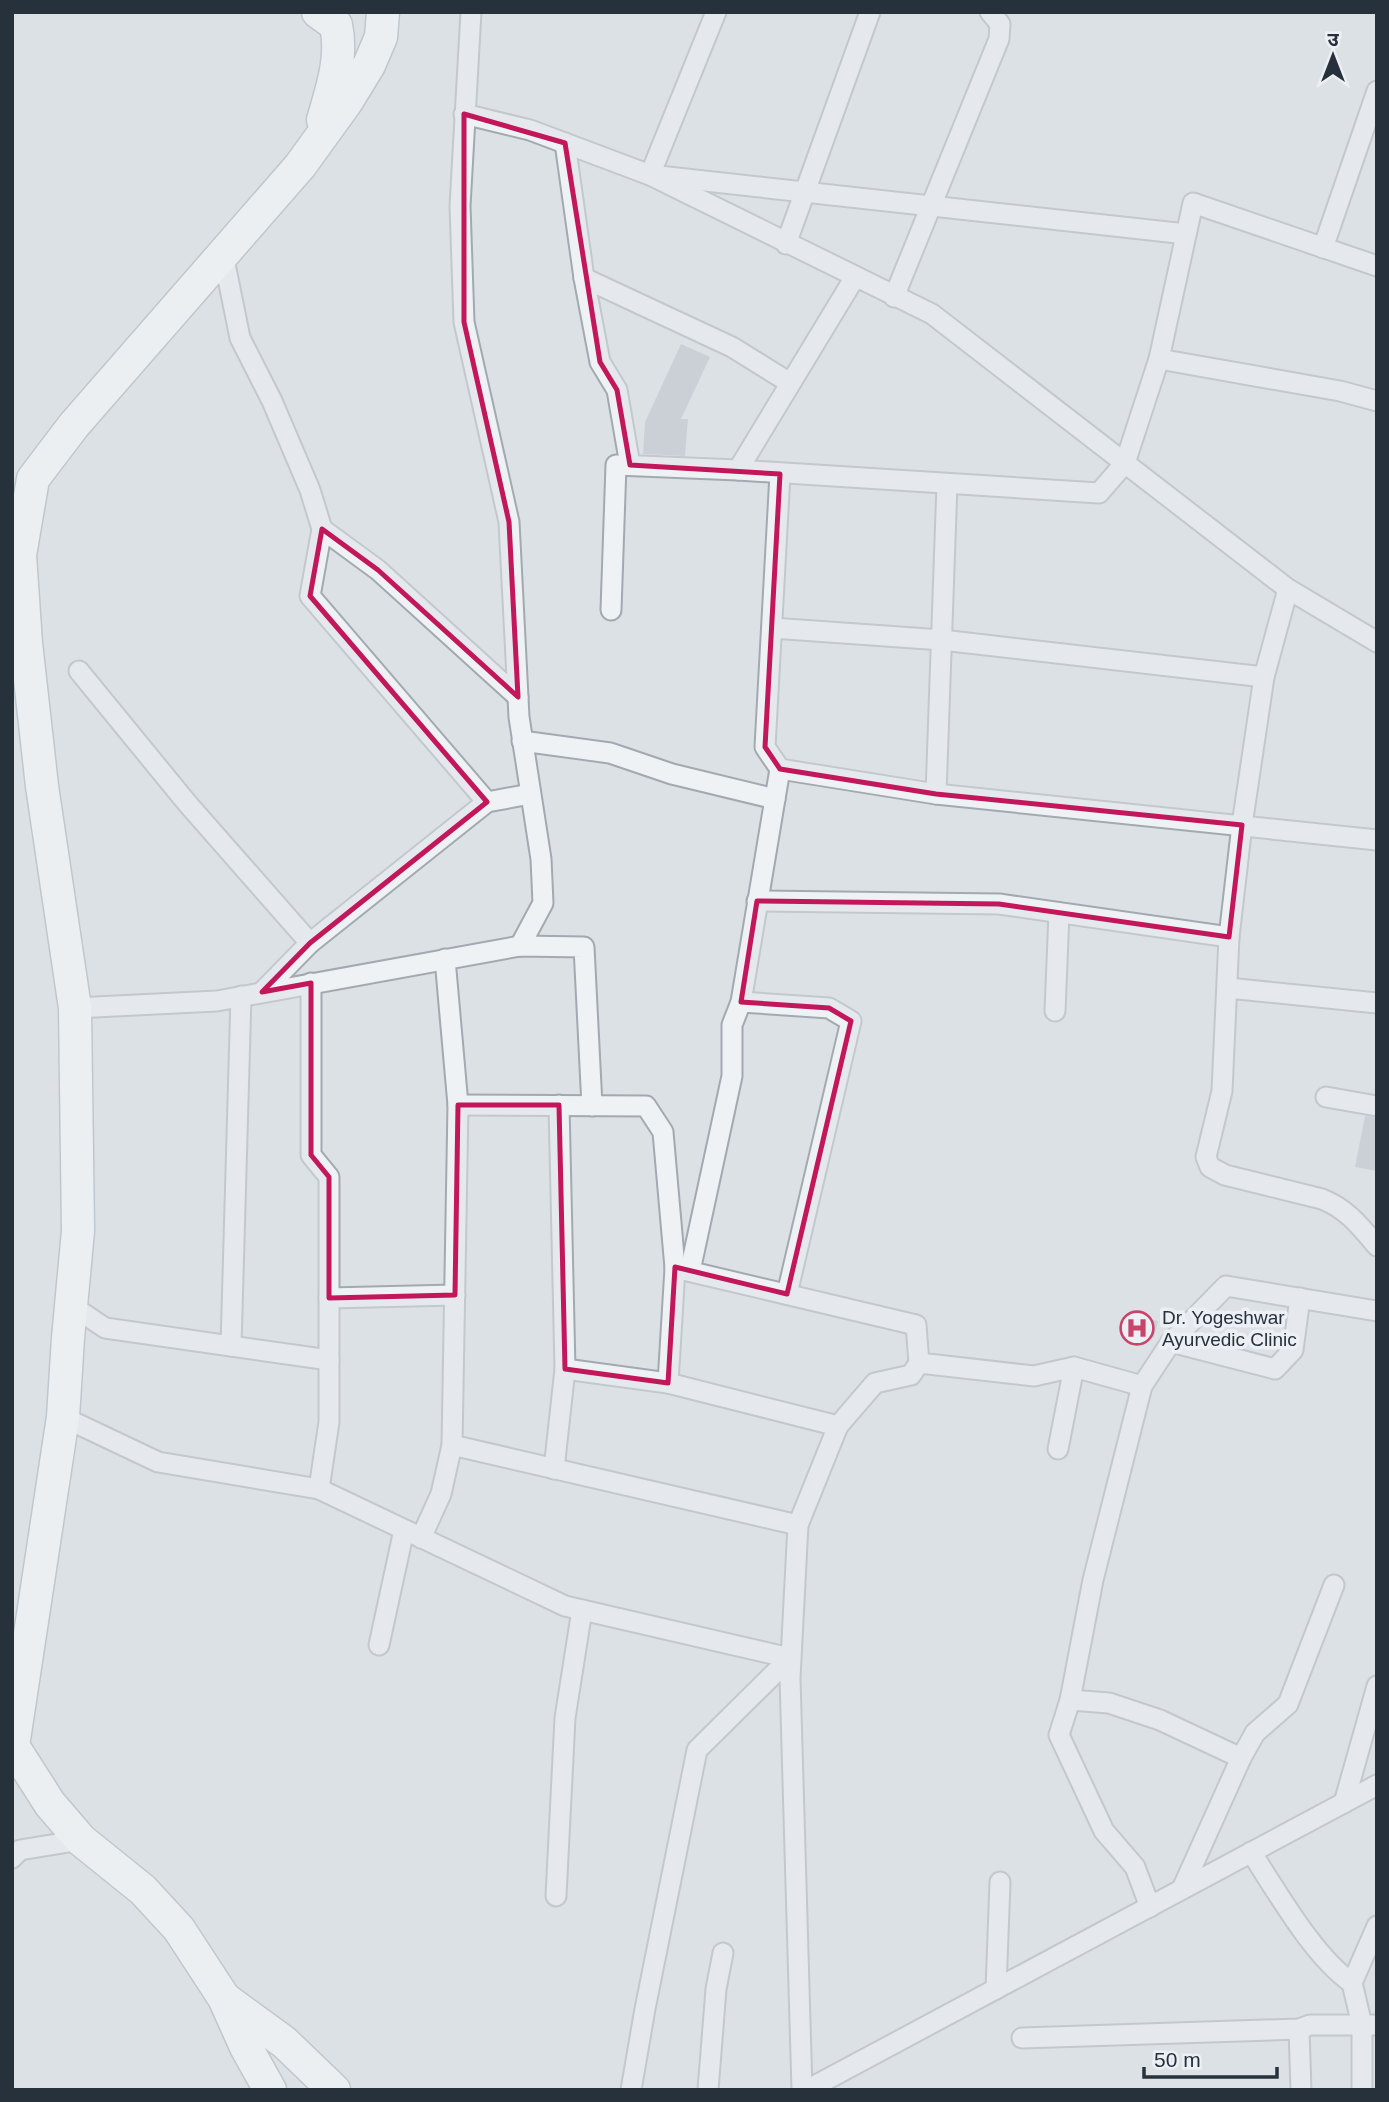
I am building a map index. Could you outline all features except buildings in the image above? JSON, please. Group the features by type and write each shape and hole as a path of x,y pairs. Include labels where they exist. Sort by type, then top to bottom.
{"main road":[{"path":"333,17 347,33 359,33 376,22 381,12"},
{"path":"270,2090 246,2047 224,1998 180,1929 143,1890 81,1840 50,1804 13,1747 63,1417 78,1231 75,1008 42,786 26,643 20,555 33,479 74,425 278,193 317,142 369,65 381,37 381,12"},
{"path":"317,142 338,58 333,17"},
{"path":"224,1998 284,2042 334,2090"}],"street":[{"path":"471,12 460,206 464,322 509,522 522,741 541,859 543,902 520,946"},
{"path":"650,175 716,12"},
{"path":"786,244 870,12"},
{"path":"894,297 999,39 1000,24 990,12"},
{"path":"1323,248 1377,90"},
{"path":"464,114 530,130 650,175 932,314 1288,589 1377,642"},
{"path":"565,143 584,278 600,362 617,390 630,466"},
{"path":"650,175 1186,234"},
{"path":"611,610 616,465 1100,493 1125,463 1160,359 1193,203 1377,266"},
{"path":"223,254 240,338 272,401 310,490 322,529 310,596 487,802"},
{"path":"738,470 855,277"},
{"path":"584,278 733,347 790,383"},
{"path":"1160,359 1340,391 1377,401"},
{"path":"668,1383 683,1269 732,1076 732,1025 741,1002 780,769 765,747 780,474"},
{"path":"936,794 947,484"},
{"path":"322,529 378,570 518,696"},
{"path":"1288,589 1264,677 1242,825 1230,937 1222,1090 1207,1163 1225,1175 1335,1204 1351,1216 1377,1246"},
{"path":"772,628 942,640 1264,677"},
{"path":"79,671 187,803 310,943"},
{"path":"522,741 610,753 673,774 775,799"},
{"path":"780,769 936,794 1377,839"},
{"path":"262,992 310,943 487,802 530,793"},
{"path":"757,901 999,904 1230,937"},
{"path":"1055,1011 1059,913"},
{"path":"75,1008 217,1001 520,946 584,947 592,1106"},
{"path":"379,1645 412,1534 441,1494 452,1445 458,1105 445,959"},
{"path":"311,983 311,1155 329,1177 329,1422 319,1489"},
{"path":"1228,988 1377,1003"},
{"path":"231,1346 241,996"},
{"path":"741,1002 829,1008 851,1021 787,1294"},
{"path":"1326,1097 1377,1106"},
{"path":"458,1105 646,1106 663,1132 683,1269"},
{"path":"554,1469 565,1369 559,1105"},
{"path":"683,1269 916,1325 919,1363 911,1375 876,1383 838,1426 798,1525 790,1658 802,2090"},
{"path":"1150,1907 1135,1867 1104,1831 1059,1735 1070,1700 1093,1580 1142,1386 1171,1342 1226,1286 1377,1311"},
{"path":"329,1298 455,1295"},
{"path":"1171,1342 1275,1369 1293,1350 1300,1298"},
{"path":"71,1305 105,1328 329,1360"},
{"path":"919,1363 1034,1376 1074,1367 1142,1386"},
{"path":"1058,1449 1074,1367"},
{"path":"565,1369 668,1383 838,1426"},
{"path":"63,1417 158,1462 319,1489 565,1606 790,1658"},
{"path":"452,1445 798,1525"},
{"path":"1182,1889 1255,1733 1288,1704 1334,1585"},
{"path":"556,1896 565,1718 582,1610"},
{"path":"631,2090 697,1750 790,1658"},
{"path":"1344,1803 1377,1686"},
{"path":"1070,1700 1109,1703 1160,1720 1241,1758"},
{"path":"807,2090 1377,1785"},
{"path":"12,1858 20,1850 81,1840"},
{"path":"1251,1852 1300,1925 1338,1973 1352,1983 1369,2025 1362,2090"},
{"path":"996,1989 1000,1882"},
{"path":"1352,1983 1377,1926"},
{"path":"708,2090 716,1989 723,1952"},
{"path":"1022,2038 1300,2029 1310,2025 1369,2025"},
{"path":"1300,2029 1301,2090"}],"highlighted area":[{"path":"464,114 565,143 600,362 617,390 630,465 780,474 765,747 780,769 936,794 1242,825 1229,937 999,904 757,901 741,1002 829,1008 851,1021 787,1294 675,1267 668,1383 565,1369 559,1105 458,1105 455,1295 329,1298 329,1177 311,1155 311,983 262,992 310,943 487,802 310,596 322,529 378,570 518,697 509,522 464,322"}],"place":[{"name":"Dr. Yogeshwar Ayurvedic Clinic","path":"1137,1328"}]}
